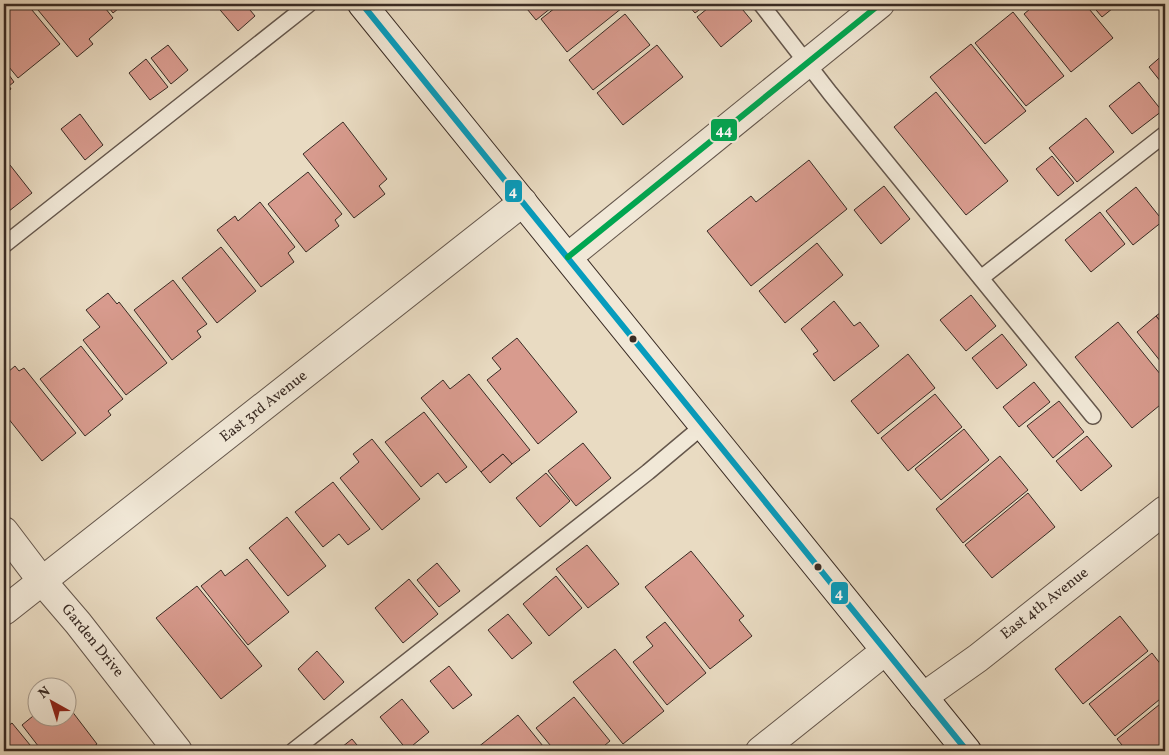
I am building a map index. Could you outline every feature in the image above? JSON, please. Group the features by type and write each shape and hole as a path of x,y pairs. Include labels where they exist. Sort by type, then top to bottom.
{"street":[{"path":"362,4 967,751"},
{"path":"568,257 880,4"},
{"name":"East 3rd Avenue","path":"4,611 523,202"},
{"name":"East 4th Avenue","path":"923,697 978,658 1165,510"},
{"name":"Garden Drive","path":"4,531 42,581 74,617 178,751"},
{"path":"760,751 885,651"}],"lane":[{"path":"4,245 309,4"},
{"path":"762,4 807,63 980,278 1094,416"},
{"path":"980,278 1165,134"},
{"path":"293,751 704,426"}],"building":[{"path":"15,4 27,4 60,44 18,78 4,61 4,13"},
{"path":"33,4 102,4 113,18 89,39 93,44 77,57"},
{"path":"106,4 124,4 113,13"},
{"path":"215,4 245,4 255,16 238,31"},
{"path":"523,4 556,4 536,20"},
{"path":"560,4 627,4 567,52 541,19"},
{"path":"687,4 707,4 695,13"},
{"path":"713,4 738,4 752,21 721,47 697,17"},
{"path":"1036,4 1085,4 1113,38 1071,72 1024,14"},
{"path":"1091,4 1118,4 1102,17"},
{"path":"1013,12 1064,76 1026,106 975,43"},
{"path":"625,14 650,45 593,90 569,60"},
{"path":"971,44 1026,111 985,144 930,77"},
{"path":"168,45 188,70 171,84 151,58"},
{"path":"657,45 683,77 623,125 597,93"},
{"path":"1165,53 1165,87 1149,67"},
{"path":"146,59 168,87 150,100 129,73"},
{"path":"4,68 14,82 9,86 11,89 4,94"},
{"path":"1139,82 1162,111 1132,134 1109,106"},
{"path":"936,92 1008,181 966,215 894,127"},
{"path":"80,114 103,145 85,160 61,129"},
{"path":"1086,118 1114,152 1077,182 1049,148"},
{"path":"343,122 387,179 379,186 385,194 354,218 303,154"},
{"path":"1052,156 1074,183 1058,196 1036,169"},
{"path":"809,160 847,209 751,286 707,231 751,196 756,202"},
{"path":"10,165 32,193 4,215 4,170"},
{"path":"308,172 342,214 335,220 339,226 306,252 268,204"},
{"path":"884,186 910,219 881,244 854,210"},
{"path":"1136,187 1163,221 1133,245 1106,211"},
{"path":"260,202 295,247 288,253 294,262 261,287 217,230 235,216 238,221"},
{"path":"1100,212 1125,244 1091,272 1065,240"},
{"path":"817,243 843,275 785,323 759,291"},
{"path":"221,247 256,291 217,323 182,278"},
{"path":"173,280 207,324 197,331 201,337 172,360 134,310"},
{"path":"108,293 117,304 119,302 167,363 126,395 83,340 100,327 86,310"},
{"path":"971,295 996,326 966,351 940,320"},
{"path":"834,301 854,326 860,322 879,346 834,381 813,354 818,351 801,329"},
{"path":"1165,309 1165,327 1156,316"},
{"path":"1156,316 1165,327 1165,367 1137,332"},
{"path":"1118,322 1165,380 1165,401 1132,428 1075,357"},
{"path":"1002,334 1027,365 997,389 972,358"},
{"path":"517,338 577,412 538,444 487,380 501,369 492,358"},
{"path":"81,346 123,399 108,411 111,415 85,436 40,379"},
{"path":"908,354 935,388 878,434 851,401"},
{"path":"15,366 19,371 24,368 76,433 42,461 4,413 4,367 8,372"},
{"path":"469,374 530,450 512,464 503,454 481,472 421,398 443,380 450,389"},
{"path":"1034,382 1050,402 1019,427 1003,407"},
{"path":"935,394 962,427 908,471 881,438"},
{"path":"1059,401 1084,432 1053,458 1027,426"},
{"path":"424,412 467,467 446,483 438,473 421,487 385,442"},
{"path":"964,429 989,460 941,500 915,469"},
{"path":"1087,436 1112,466 1081,491 1056,461"},
{"path":"372,439 420,499 382,530 340,478 359,462 353,454"},
{"path":"583,443 611,478 576,506 548,471"},
{"path":"503,454 512,464 490,483 481,472"},
{"path":"1000,456 1028,490 963,543 936,509"},
{"path":"546,473 570,501 540,527 516,498"},
{"path":"333,482 370,529 348,545 339,534 323,547 295,512"},
{"path":"1028,493 1055,527 992,578 965,545"},
{"path":"287,517 326,566 288,596 249,548"},
{"path":"587,545 619,584 588,608 556,569"},
{"path":"691,551 744,616 739,620 752,636 710,669 645,587"},
{"path":"247,559 289,612 248,645 201,586 221,570 225,576"},
{"path":"437,563 460,591 439,607 417,580"},
{"path":"556,576 582,608 549,636 523,604"},
{"path":"409,579 438,614 403,643 375,608"},
{"path":"197,586 262,666 221,699 156,618"},
{"path":"508,614 532,643 512,659 488,630"},
{"path":"1120,616 1148,651 1083,704 1055,669"},
{"path":"665,622 706,673 667,705 633,662 653,646 646,637"},
{"path":"615,649 664,711 623,744 573,682"},
{"path":"317,651 344,682 324,700 298,669"},
{"path":"1152,653 1165,670 1165,695 1115,736 1089,704"},
{"path":"449,666 472,695 453,709 430,681"},
{"path":"574,697 610,741 600,751 555,751 536,728"},
{"path":"402,699 429,732 407,750 380,717"},
{"path":"1165,700 1165,751 1127,751 1117,739"},
{"path":"518,715 547,751 480,751 477,748"},
{"path":"78,719 97,744 88,751 42,751 22,725 28,720 28,728 78,728"},
{"path":"12,723 35,751 4,751 4,729"},
{"path":"352,739 362,751 337,751"}],"transit line":[{"name":"4","path":"362,4 967,751"},
{"name":"44","path":"568,257 880,4"}]}
